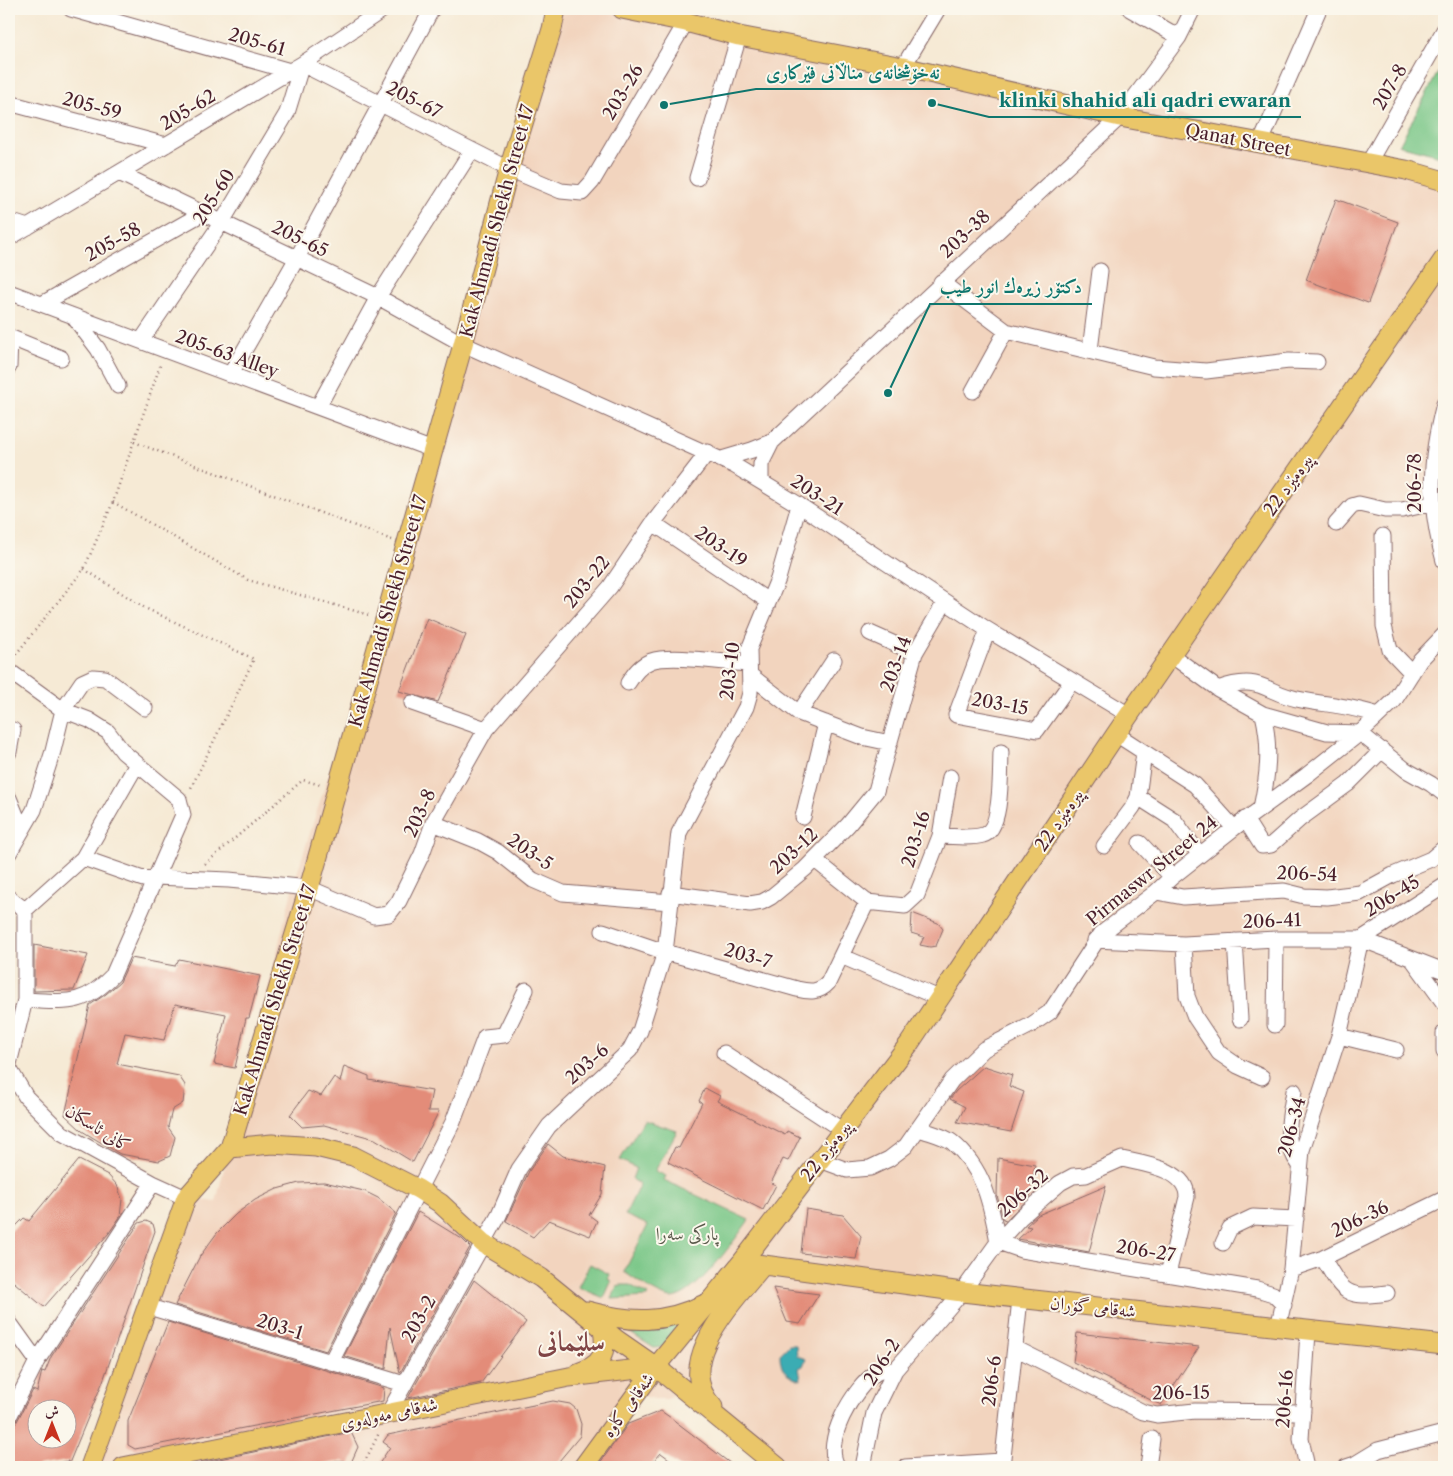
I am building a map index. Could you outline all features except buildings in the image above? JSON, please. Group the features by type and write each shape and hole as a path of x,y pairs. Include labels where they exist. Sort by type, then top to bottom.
{"main road":[{"name":"Kak Ahmadi Shekh Street 17","path":"186,1198 230,1148 309,888 463,344 509,169 552,29 556,9"},
{"name":"Qanat Street","path":"622,9 690,15 739,36 902,67 1120,117 1260,144 1369,162 1444,180"},
{"path":"1406,170 1417,178 1444,189"},
{"name":"22 پیرەمێرد","path":"656,1367 742,1262 909,1044 1116,734 1444,259"},
{"path":"230,1148 272,1144 316,1147 353,1156 418,1189 440,1203 484,1243 541,1278 656,1367 778,1467"},
{"path":"90,1467 186,1198"},
{"name":"شەقامی گۆران","path":"742,1262 1020,1299 1308,1332 1444,1345"},
{"path":"742,1437 703,1397 697,1375 702,1352 714,1327 763,1265"},
{"path":"581,1310 625,1320 650,1320 684,1314 712,1300"},
{"path":"569,1377 594,1366 602,1358 605,1340 604,1328"},
{"name":"شەقامی مەولەوی","path":"123,1467 569,1377 656,1367"},
{"name":"شەقامی کاوە","path":"582,1467 656,1367"}],"street":[{"name":"205-61","path":"70,9 296,68"},
{"name":"205-62","path":"9,238 296,68 384,9"},
{"path":"230,375 297,258 432,9"},
{"path":"902,67 938,9"},
{"path":"1130,9 1179,37"},
{"name":"203-38","path":"762,481 763,456 772,442 941,282 1120,117 1179,37 1193,9"},
{"path":"1260,144 1319,9"},
{"name":"203-26","path":"592,182 690,15"},
{"name":"207-8","path":"1369,162 1444,30"},
{"path":"697,178 739,36"},
{"name":"205-67","path":"296,68 380,103 509,169 561,191 582,193 592,182"},
{"name":"205-60","path":"140,341 222,222 287,113 296,68"},
{"name":"205-59","path":"9,103 166,145"},
{"path":"318,407 378,297 472,150"},
{"name":"205-65","path":"119,173 378,297 463,344"},
{"name":"205-58","path":"42,304 203,213"},
{"path":"9,221 28,227"},
{"path":"1090,350 1100,271"},
{"path":"941,282 1006,330 1154,367 1206,371 1289,361 1317,362"},
{"name":"205-63 Alley","path":"9,292 433,450"},
{"path":"73,316 98,349 118,386"},
{"path":"973,390 1006,330"},
{"path":"9,367 10,338 61,358"},
{"name":"203-21","path":"463,344 596,405 715,456 762,481 988,630 1129,715"},
{"name":"206-78","path":"1444,404 1434,442 1433,503 1434,526 1444,561"},
{"name":"203-38","path":"715,456 752,450 772,442"},
{"name":"203-22","path":"486,729 610,587 652,523 715,456"},
{"path":"1336,524 1352,506 1359,504 1385,510 1402,510 1433,503"},
{"name":"203-10","path":"670,898 679,833 742,717 750,693 749,648 778,579 799,505"},
{"name":"203-19","path":"652,523 768,601"},
{"path":"1383,536 1384,626 1390,650 1412,673"},
{"name":"203-14","path":"890,743 915,653 946,602"},
{"name":"203-15","path":"988,630 956,715 1037,730 1072,681"},
{"path":"870,633 915,653"},
{"name":"Pirmaswr Street 24","path":"820,1160 847,1170 870,1168 889,1159 906,1146 920,1129 952,1080 984,1049 1031,1025 1050,1012 1080,969 1095,940 1239,824 1307,775 1360,733 1394,701 1420,660 1444,635"},
{"path":"1171,655 1218,689 1263,714 1328,732 1360,733 1406,770 1431,784 1444,794"},
{"path":"628,682 640,667 651,661 675,659 750,670 799,713 862,737 890,743"},
{"path":"799,713 834,660"},
{"path":"9,670 63,710 89,720 108,732 123,752 179,799 183,815 113,975 97,992 72,1002 25,1000"},
{"path":"9,853 37,802 53,752 63,710 82,682 93,678 105,678 145,708"},
{"path":"1218,689 1238,682 1259,684 1301,700 1351,706 1378,715"},
{"path":"412,703 486,729"},
{"path":"1261,808 1269,758 1268,738 1263,714"},
{"path":"803,817 826,723"},
{"name":"203-8","path":"309,888 374,916 389,914 399,901 422,854 433,823 486,729"},
{"path":"9,752 13,730"},
{"path":"1116,734 1144,753 1174,769 1196,785 1262,846 1271,844 1348,784 1382,750"},
{"name":"203-12","path":"670,898 750,904 762,902 786,886 815,860 876,791 890,743"},
{"path":"940,836 972,836 984,835 990,832 997,815 1001,752"},
{"path":"1104,846 1133,807 1138,797 1144,753"},
{"path":"9,1064 25,1000 25,910 83,858 137,764"},
{"name":"203-16","path":"867,902 905,906 918,895 940,836 950,777"},
{"path":"1138,797 1174,820 1200,855"},
{"path":"9,798 22,830"},
{"name":"203-5","path":"433,823 478,841 498,852 533,880 563,893 670,898"},
{"path":"1140,843 1172,877"},
{"name":"206-54","path":"1156,892 1183,897 1284,891 1304,896 1328,897 1360,893 1393,875 1431,858 1444,848"},
{"path":"83,858 143,879 155,877 189,878 309,888"},
{"path":"815,860 867,902 841,956 939,998"},
{"name":"206-45","path":"1361,938 1444,886"},
{"path":"9,898 25,910"},
{"name":"203-6","path":"484,1243 500,1215 519,1169 549,1126 630,1050 647,1013 665,952 670,898"},
{"name":"203-7","path":"603,931 665,952 807,991 822,989 828,983 841,956"},
{"path":"1275,1025 1276,938"},
{"name":"206-41","path":"1095,940 1184,944 1276,938 1361,938 1413,960 1444,970"},
{"name":"206-34","path":"1278,1328 1291,1269 1299,1164 1339,1036 1361,938"},
{"path":"1235,941 1240,1019"},
{"path":"1184,944 1187,996 1195,1017 1220,1053 1238,1066 1262,1077"},
{"path":"1413,960 1444,1003"},
{"path":"331,1362 453,1122 485,1037 504,1035 526,990"},
{"path":"1444,1033 1444,1051"},
{"path":"1339,1036 1396,1050"},
{"path":"724,1053 842,1130"},
{"name":"کانی ئاسکان","path":"9,1068 26,1097 62,1133 153,1183 186,1198"},
{"path":"1294,1091 1288,1138 1290,1153 1299,1164"},
{"path":"920,1129 951,1141 976,1167 991,1202 998,1242"},
{"name":"206-32","path":"962,1292 998,1242 1021,1216 1060,1184 1073,1176 1086,1175 1113,1161 1122,1159 1179,1177 1187,1188 1187,1197 1168,1274"},
{"path":"9,1417 38,1361 153,1183"},
{"name":"206-36","path":"1291,1269 1323,1258 1444,1199"},
{"path":"1223,1243 1230,1228 1253,1216 1296,1219"},
{"name":"206-27","path":"998,1242 1020,1250 1257,1289 1273,1294 1284,1305"},
{"name":"203-2","path":"388,1414 484,1243"},
{"path":"1323,1258 1334,1278 1349,1294 1362,1297 1387,1293"},
{"name":"206-2","path":"863,1467 874,1413 895,1370 909,1350 962,1292"},
{"name":"206-6","path":"1002,1464 1020,1299"},
{"name":"203-1","path":"146,1306 404,1384"},
{"path":"9,1322 38,1361"},
{"name":"206-16","path":"1307,1467 1302,1451 1308,1332"},
{"name":"206-15","path":"1015,1348 1143,1412 1157,1415 1195,1411 1303,1412"},
{"path":"838,1467 833,1452 835,1433 845,1411 869,1378 878,1372 895,1370"},
{"path":"1346,1467 1355,1464 1378,1450 1444,1433"},
{"path":"1148,1467 1152,1439"},
{"path":"905,1467 1002,1464"}],"path":[{"path":"9,664 84,570 113,502 166,350"},
{"path":"134,442 406,546"},
{"path":"113,502 248,580 385,620"},
{"path":"84,570 145,608 254,659 182,807"},
{"path":"189,878 303,780 337,789"},
{"path":"362,1467 388,1414"},
{"path":"326,1467 337,1465 341,1467"}],"shaded area":[{"path":"552,9 638,9 903,67 1130,105 1444,168 1444,1467 778,1467 678,1394 667,1399 654,1399 641,1395 583,1467 157,1467 597,1369 95,1467 186,1198 216,1202 293,886 433,450"}],"green space":[{"path":"1444,61 1444,157 1399,145"},
{"name":"پارکی سەرا","path":"644,1120 677,1131 655,1171 666,1176 664,1180 749,1220 703,1278 681,1295 671,1298 654,1291 624,1272 648,1225 625,1215 640,1184 632,1179 636,1168 620,1160"},
{"path":"590,1264 609,1274 608,1278 611,1282 604,1298 578,1287"},
{"path":"630,1285 648,1295 647,1297 612,1299 617,1286"},
{"path":"677,1322 684,1325 665,1347 654,1348 621,1327 664,1328"}],"water":[{"path":"789,1345 796,1345 797,1356 806,1359 803,1366 799,1368 801,1380 788,1374 781,1364 780,1354"}],"place":[{"name":"klinki shahid ali qadri ewaran","path":"932,103"},
{"name":"نەخۆشخانەی مناڵانی فێركاری","path":"664,105"},
{"name":"دکتۆر زیرەك انور طیب","path":"888,393"}],"district":[{"name":"سلێمانی","path":"571,1341"}]}
